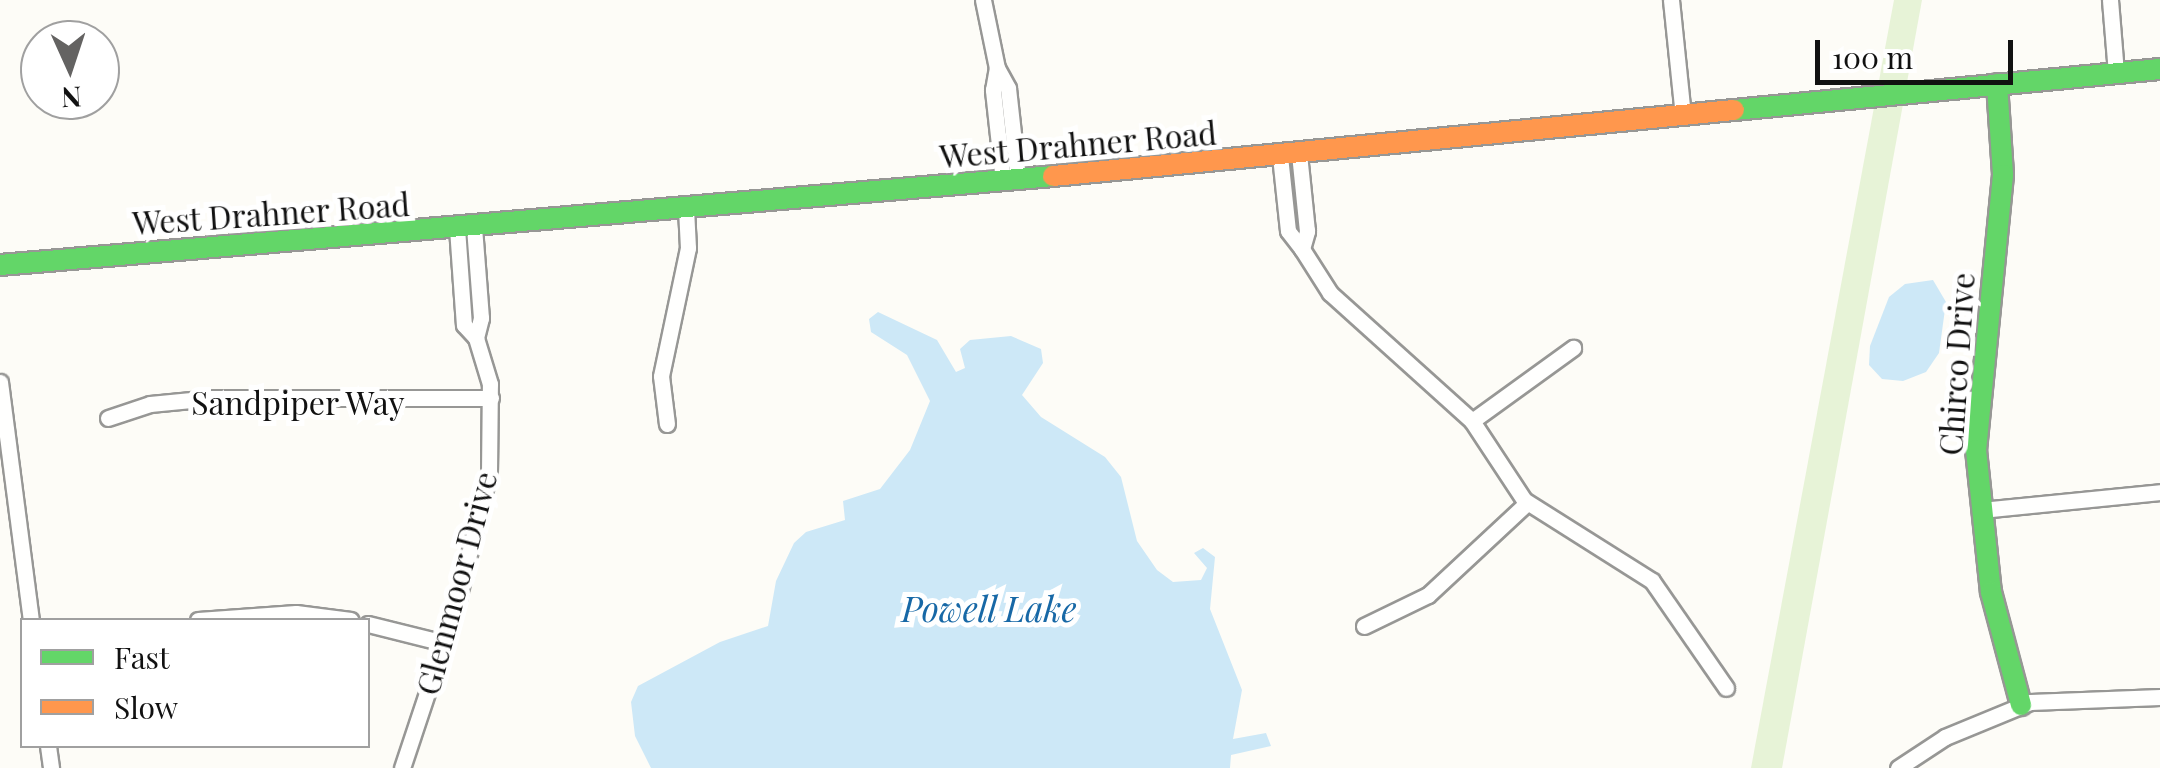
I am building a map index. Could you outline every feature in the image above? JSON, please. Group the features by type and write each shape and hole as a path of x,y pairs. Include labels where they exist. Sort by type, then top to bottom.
{"street":[{"path":"984,0 997,68 992,90 1011,180"},
{"path":"1671,0 1683,116"},
{"path":"2110,0 2116,73"},
{"name":"West Drahner Road","path":"0,266 1290,155 2160,69"},
{"name":"Chirco Drive","path":"1997,84 2003,175 1979,371 1980,510 1990,592 2021,705"},
{"path":"1290,155 1288,231 1330,293 1472,421 1526,503 1652,581 1726,688"},
{"path":"668,424 660,376 688,248 686,208"},
{"name":"Glenmoor Drive","path":"402,768 480,521 491,398 476,338 464,325 465,228"},
{"path":"1472,421 1574,348"},
{"path":"0,382 31,618"},
{"name":"Sandpiper Way","path":"108,418 150,404 212,398 491,398"},
{"path":"1980,510 2160,492"},
{"path":"1364,626 1428,596 1526,503"},
{"path":"226,618 296,613 335,618"},
{"path":"370,624 444,643"},
{"path":"1898,768 1945,737 2021,705 2068,696 2160,697"}],"green space":[{"path":"1894,0 1922,0 1782,768 1751,768"}],"water":[{"path":"1933,280 1946,302 1939,353 1926,372 1903,381 1882,379 1869,365 1870,346 1889,297 1905,284"},
{"name":"Powell Lake","path":"878,312 937,340 956,372 965,368 960,349 970,340 1011,336 1041,349 1043,363 1022,395 1041,417 1105,457 1121,477 1137,541 1157,570 1173,582 1201,580 1207,568 1194,553 1203,548 1215,557 1210,609 1242,690 1233,739 1266,733 1271,746 1231,755 1230,768 651,768 635,736 631,702 638,686 720,642 768,626 776,581 794,543 806,532 845,520 843,501 880,489 910,450 930,401 907,355 871,332 869,319"}],"traffic: fast":[{"path":"1734,110 2160,69"},
{"path":"1997,84 2003,175 1976,450 1991,592 2021,705"},
{"path":"0,265 1053,176"}],"traffic: slow":[{"path":"1053,176 1734,110"}]}
